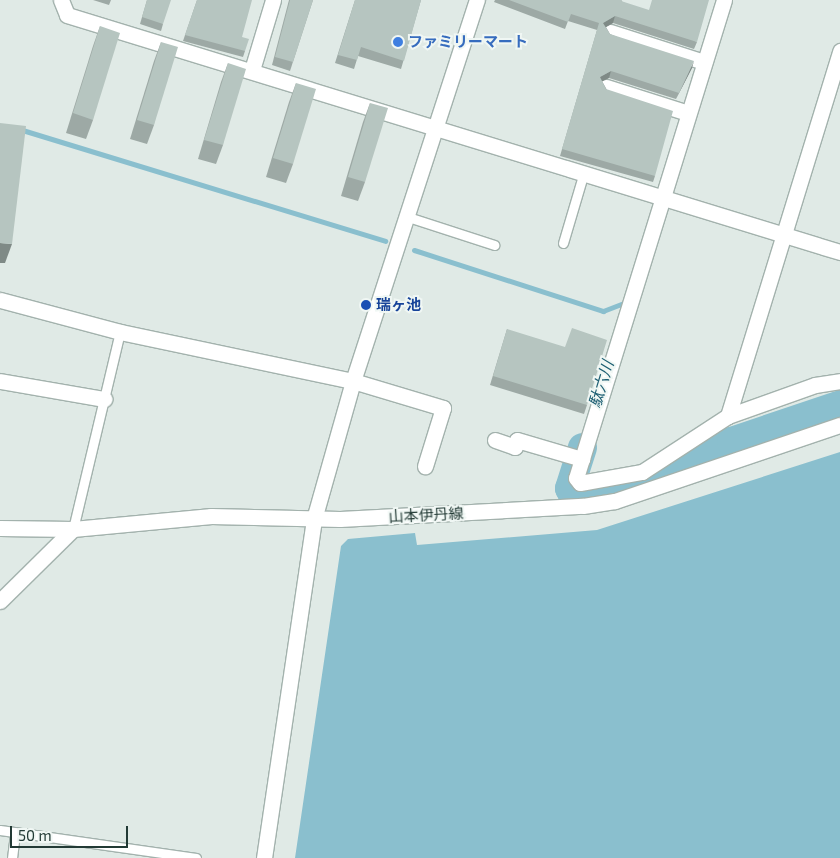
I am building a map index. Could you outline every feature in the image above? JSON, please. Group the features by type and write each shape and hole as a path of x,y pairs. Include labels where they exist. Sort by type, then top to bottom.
{"street":[{"path":"61,0 67,15 436,126 840,252"},
{"path":"264,858 314,519 353,381 405,216 477,0"},
{"path":"724,0 700,60 688,113 659,195 579,458 576,478 580,483 642,472 728,416 815,385 840,381"},
{"path":"252,70 270,1"},
{"path":"610,32 700,60"},
{"path":"728,416 839,60"},
{"path":"606,87 688,113"},
{"path":"0,300 120,332 353,381 443,408 426,466"},
{"path":"0,381 104,399"},
{"name":"山本伊丹線","path":"0,528 73,528 211,516 314,519 615,501 840,425"},
{"path":"495,440 515,447 517,440 579,458"},
{"path":"0,601 73,528"}],"lane":[{"path":"563,243 584,172"},
{"path":"405,216 494,244"},
{"path":"73,528 120,332"},
{"path":"0,830 196,858"},
{"path":"12,858 15,832"}],"water":[{"path":"840,452 840,858 295,858 341,546 348,539 415,533 417,545 597,530"}],"building":[{"path":"147,0 171,0 163,24 142,17"},
{"path":"197,0 252,0 242,37 249,39 245,51 185,35"},
{"path":"290,0 313,0 293,62 275,57"},
{"path":"355,0 421,0 404,61 361,47 357,60 338,55"},
{"path":"509,0 622,0 649,10 652,0 709,0 697,42 615,16 603,23 610,34 694,61 679,93 611,71 600,77 606,89 673,111 655,176 562,149 599,23 571,14 568,22"},
{"path":"100,26 120,33 93,120 73,113"},
{"path":"161,42 178,47 154,125 137,120"},
{"path":"228,63 246,69 223,145 204,140"},
{"path":"296,83 316,89 293,164 273,158"},
{"path":"370,103 388,108 365,182 348,177"},
{"path":"0,123 26,126 12,244 0,243"},
{"path":"572,328 607,340 587,405 493,376 507,329 565,347"}],"waterway":[{"path":"19,129 385,241"},
{"path":"414,250 603,311 626,302"},
{"name":"駄六川","path":"582,447 569,488 572,494 668,475 731,441 840,404"}],"place":[{"name":"ファミリーマート","path":"398,42"},
{"name":"瑞ヶ池","path":"366,305"}]}
